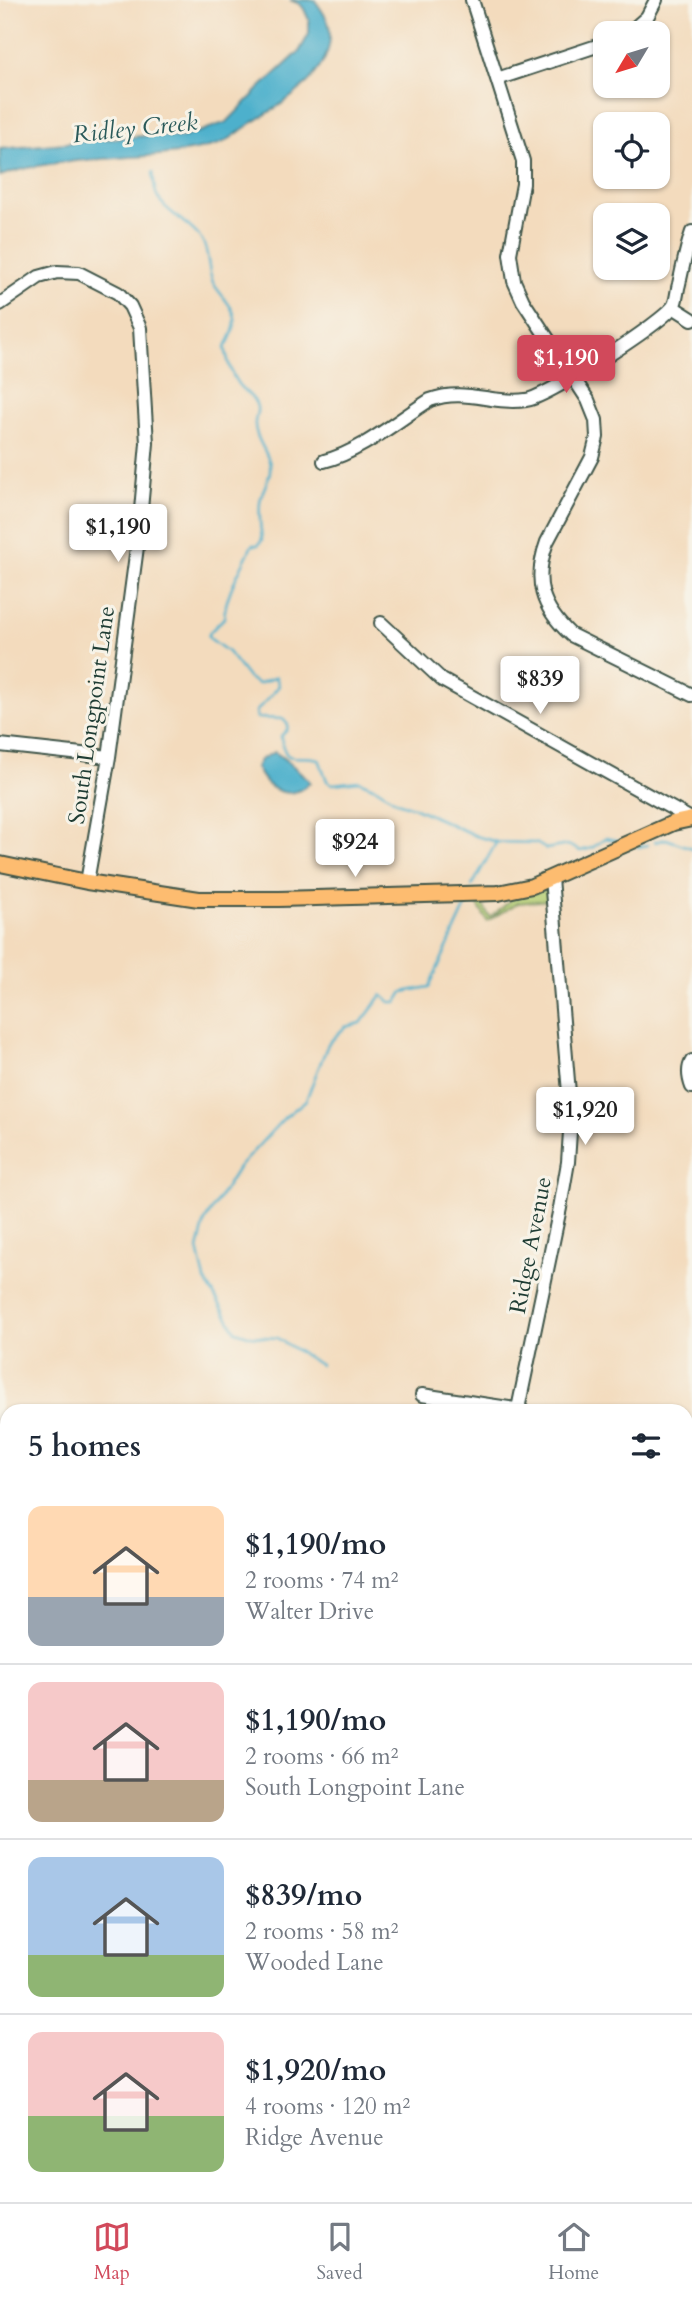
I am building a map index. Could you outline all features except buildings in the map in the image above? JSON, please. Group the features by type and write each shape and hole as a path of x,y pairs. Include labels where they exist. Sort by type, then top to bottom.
{"main road":[{"path":"0,864 87,882 199,899 279,900 498,893 521,890 673,823 691,819"}],"street":[{"path":"472,0 523,161 523,184 510,254 514,281 523,301 574,376 594,415 597,437 592,457 547,542 540,574 542,593 556,621 571,635 692,695"},
{"path":"642,21 656,0"},
{"path":"497,79 593,47"},
{"path":"324,461 353,450 430,400 443,395 456,393 502,401 527,400 550,391 648,328 673,307 692,232"},
{"name":"South Longpoint Lane","path":"0,304 19,288 39,277 57,272 79,273 118,293 130,306 140,328 147,443 139,533 109,757 87,882"},
{"path":"673,307 692,319"},
{"path":"381,623 442,680 691,819"},
{"path":"0,745 109,757"},
{"name":"Ridge Avenue","path":"521,1404 568,1162 571,1117 551,878"},
{"path":"692,1061 689,1080 692,1087"},
{"path":"422,1395 481,1404"}],"green space":[{"path":"540,890 547,891 549,900 518,903 487,921 474,898 480,900 492,917 514,897"}],"water":[{"path":"290,0 315,0 324,13 329,25 330,42 325,57 306,84 230,139 189,151 53,163 0,176 0,149 154,135 181,138 227,122 299,52 309,34 309,20 304,9"},
{"path":"274,752 310,782 295,792 287,793 266,782 256,767 260,760"}],"waterway":[{"path":"153,172 155,191 164,206 202,240 212,281 232,309 234,328 225,348 235,380 256,404 255,430 270,466 260,502 262,540 258,545 252,545 231,590 224,618 208,637 228,652 249,679 258,684 276,677 279,686 256,712 257,718 283,719 288,725 281,736 285,753 293,757 319,759 327,781 333,784 359,781 400,803 476,836 497,842 536,843 546,849 568,845 580,851 592,848 606,838 619,841"},
{"path":"655,842 666,839 692,848"},
{"path":"472,886 496,843"},
{"path":"638,847 647,845"},
{"path":"320,1365 277,1338 251,1336 236,1331 205,1280 198,1249 205,1221 238,1168 284,1118 306,1100 328,1044 345,1027 361,1023 382,995 390,1002 397,1002 403,992 429,987 467,904"}],"water label":[{"name":"Ridley Creek","path":"135,128"}]}
